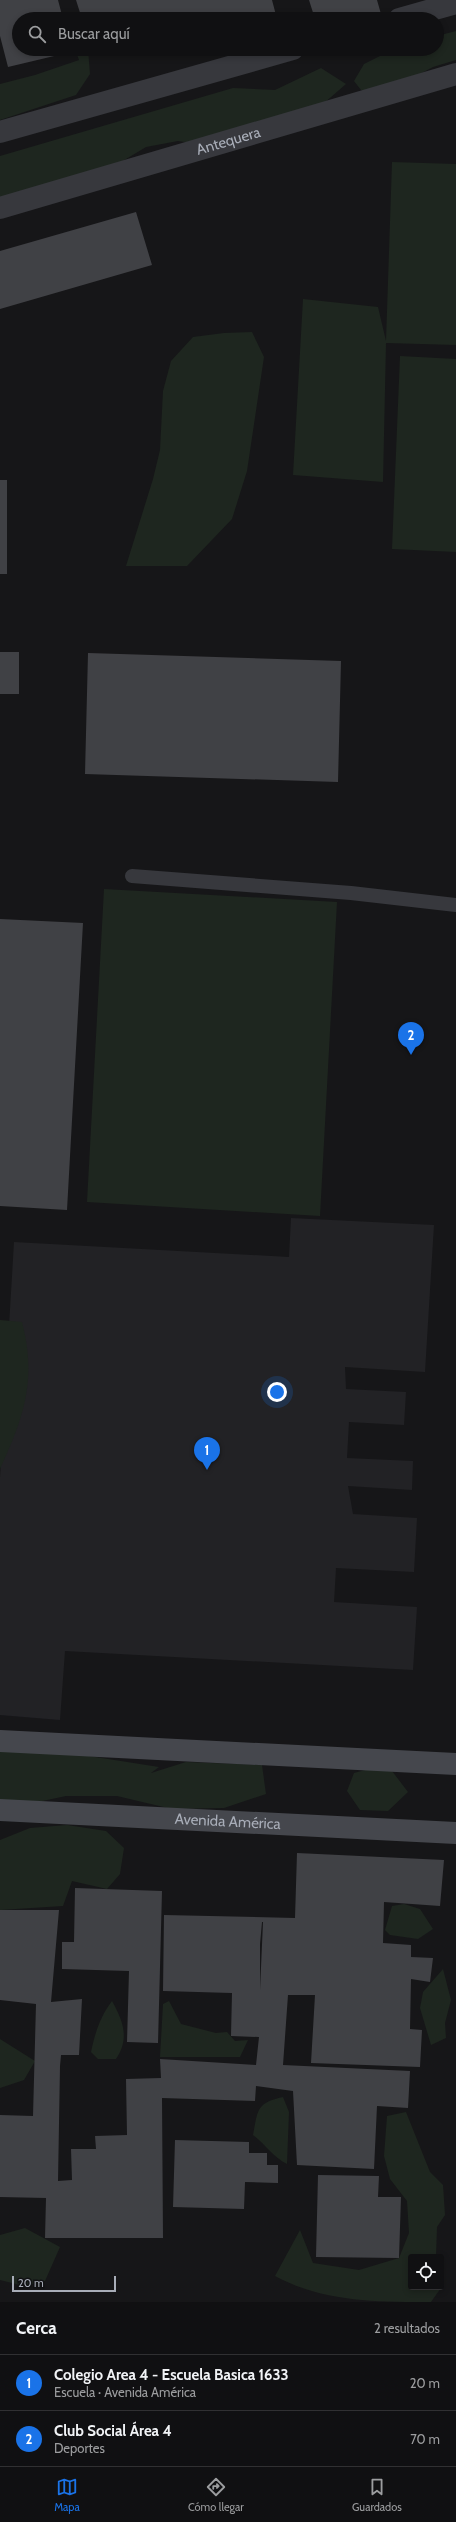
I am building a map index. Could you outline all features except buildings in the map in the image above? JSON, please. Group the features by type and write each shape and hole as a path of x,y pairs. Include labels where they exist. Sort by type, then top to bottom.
{"main road":[{"path":"0,1741 456,1764"},
{"name":"Avenida América","path":"0,1810 456,1833"}],"street":[{"path":"424,12 456,3"},
{"path":"0,132 268,56"},
{"name":"Antequera","path":"0,208 456,74"}],"lane":[{"path":"132,876 351,893 435,905 456,905"}],"shaded area":[{"path":"456,31 456,60 433,67 376,97 361,90 354,81 364,64 380,56 444,56 444,34"},
{"path":"78,56 89,56 90,74 76,95 0,120 0,84 35,75 79,60"},
{"path":"321,68 346,84 323,104 232,149 178,141 146,147 116,165 0,211 0,156 233,88 275,90"},
{"path":"392,162 456,164 456,345 386,343 383,482 293,475 303,299 378,307 386,341"},
{"path":"252,332 264,357 247,471 232,519 187,566 126,566 153,479 160,450 163,391 171,361 193,337 224,333"},
{"path":"400,356 456,359 456,552 392,549"},
{"path":"104,889 337,902 320,1216 87,1202"},
{"path":"291,1218 434,1225 425,1372 345,1367 346,1389 406,1392 404,1425 349,1422 347,1458 413,1461 412,1490 348,1486 353,1514 417,1518 414,1572 336,1568 334,1602 417,1607 413,1670 65,1651 60,1720 0,1715 0,1478 14,1242 289,1257"},
{"path":"0,1320 22,1322 28,1362 28,1380 26,1397 16,1432 0,1469"},
{"path":"0,1742 159,1767 151,1773 186,1762 262,1765 266,1794 224,1808 172,1809 117,1796 66,1796 0,1810"},
{"path":"380,1766 392,1771 408,1792 388,1811 360,1810 347,1791 354,1773"},
{"path":"67,1825 106,1831 124,1848 120,1874 107,1889 72,1881 63,1906 0,1910 0,1840 30,1828"},
{"path":"404,1904 420,1909 433,1929 418,1939 390,1935 385,1930 392,1906"},
{"path":"443,1969 451,2000 445,2023 446,2038 431,2045 420,2008 423,1992"},
{"path":"112,2001 122,2023 124,2037 123,2044 116,2059 98,2059 91,2052 101,2019"},
{"path":"169,2001 181,2024 216,2033 227,2032 235,2041 248,2040 240,2057 160,2057 163,2004"},
{"path":"0,2039 35,2061 24,2080 0,2088"},
{"path":"283,2097 289,2112 287,2164 278,2158 253,2135 256,2119 263,2105 274,2099"},
{"path":"406,2112 430,2172 443,2185 445,2215 437,2227 436,2254 408,2254 408,2290 439,2290 431,2302 370,2301 331,2296 312,2291 293,2285 275,2276 300,2230 313,2263 359,2270 399,2258 409,2233 407,2201 390,2179 384,2156 387,2116"},
{"path":"25,2228 60,2247 45,2281 24,2286 0,2280 0,2235"}],"place":[{"name":"Club Social Área 4","path":"411,1055"},
{"name":"Colegio Area 4 - Escuela Basica 1633","path":"207,1470"}]}
